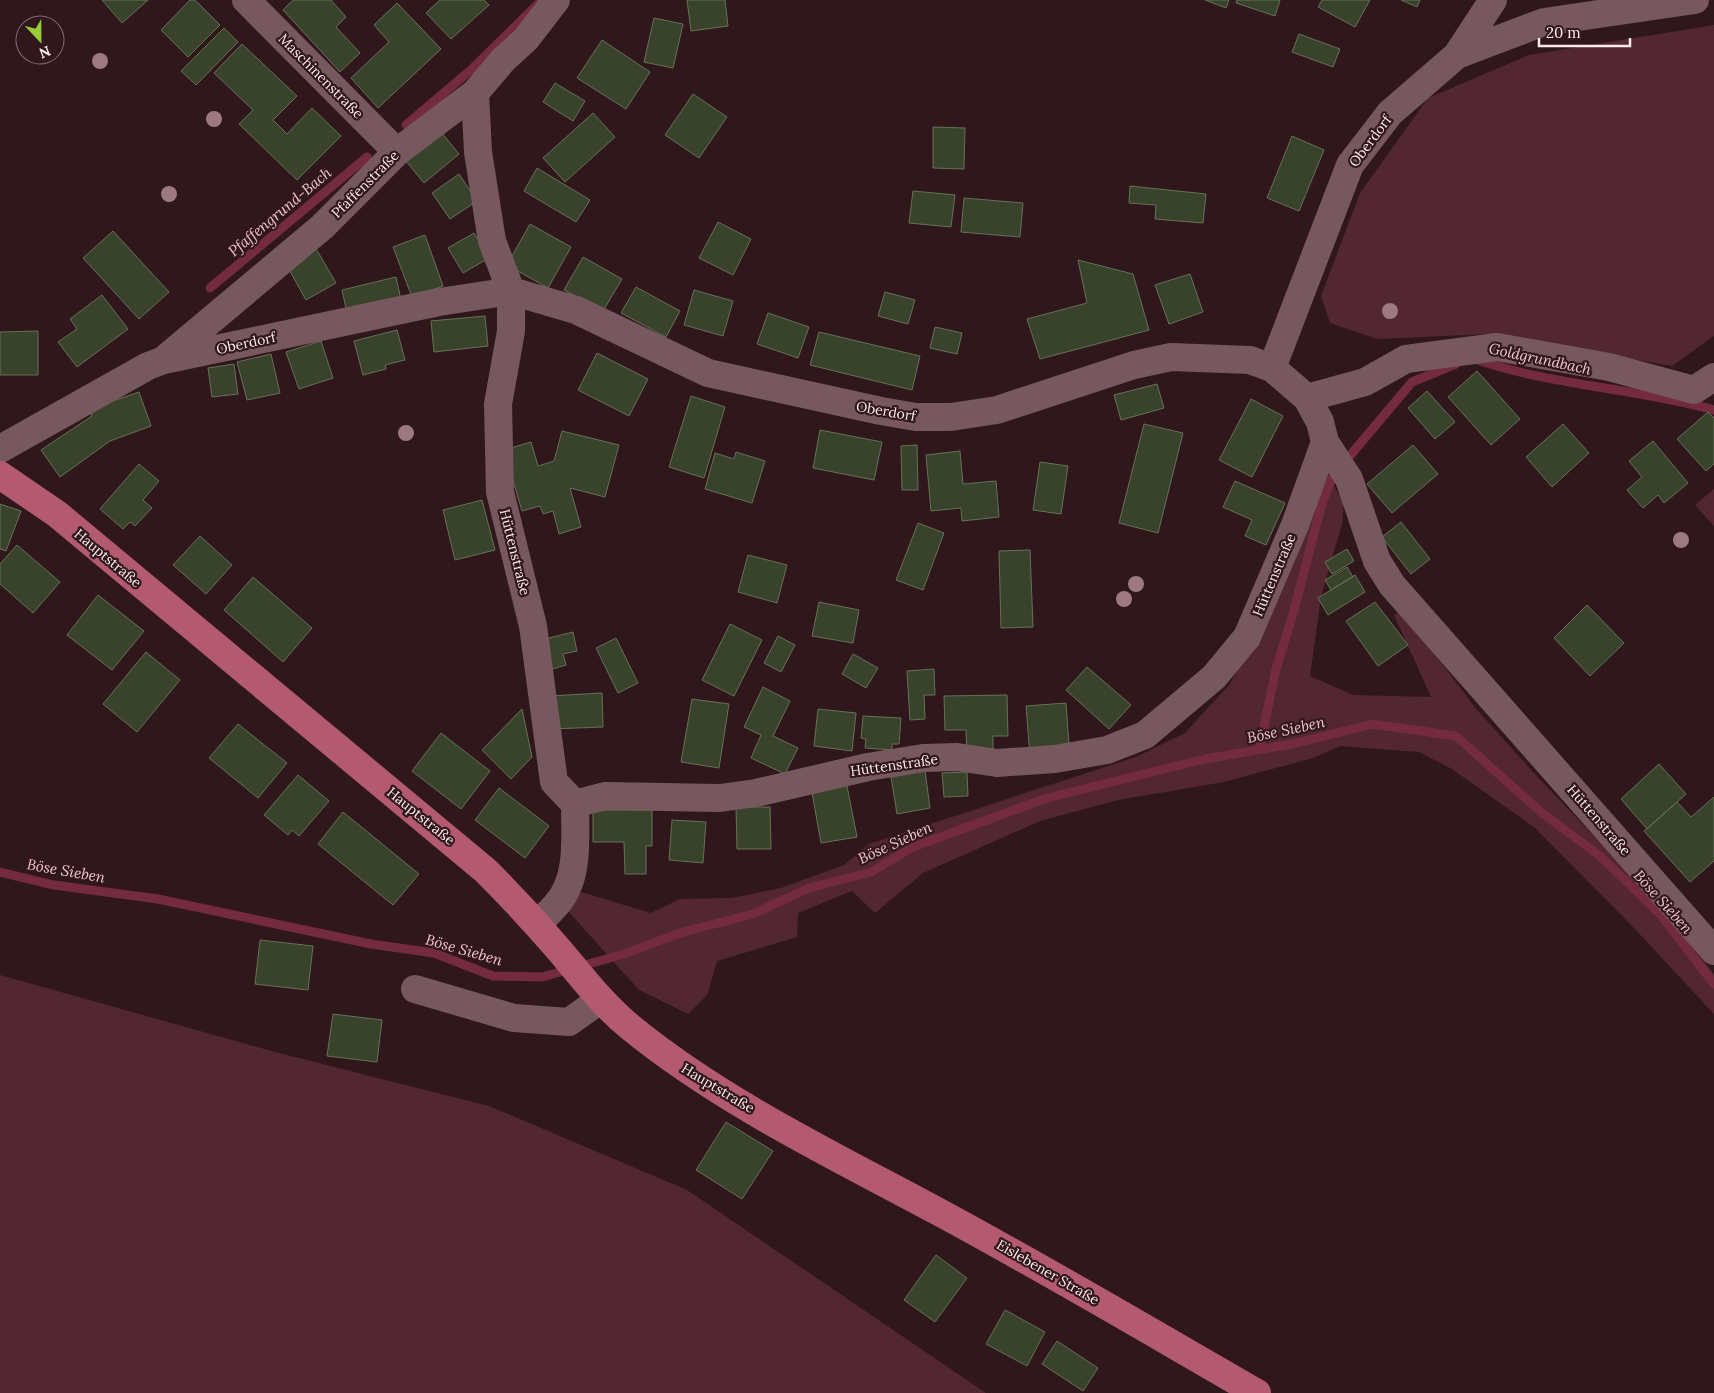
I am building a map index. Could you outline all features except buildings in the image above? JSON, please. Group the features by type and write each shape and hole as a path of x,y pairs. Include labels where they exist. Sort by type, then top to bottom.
{"main road":[{"name":"Hauptstraße","path":"0,475 57,514 189,626 453,842 500,885 538,925 594,993 628,1026 685,1069 836,1156"},
{"name":"Eislebener Straße","path":"836,1156 1007,1249 1257,1393"}],"street":[{"name":"Maschinenstraße","path":"246,0 397,152"},
{"name":"Pfaffenstraße","path":"164,360 322,227 397,152 475,93 503,60 526,39 556,0"},
{"name":"Oberdorf","path":"1272,368 1350,165 1390,113 1457,55 1493,0"},
{"path":"1457,55 1544,22 1695,0"},
{"path":"475,93 478,152 492,241 511,291"},
{"name":"Oberdorf","path":"0,450 4,445 148,366 164,360 439,302 511,291 576,310 708,373 916,417 951,418 997,410 1134,364 1171,356 1250,360 1272,368 1307,398 1320,422 1325,442"},
{"name":"Hüttenstraße","path":"511,291 511,331 498,404 500,492 533,626 554,782 575,804 605,796 720,798 756,793 868,767 923,758 958,757 997,763 1055,759 1107,750 1145,735 1214,677 1247,637 1298,518 1325,442"},
{"path":"1307,398 1365,382 1406,359 1498,347 1609,367 1694,390 1714,377"},
{"name":"Hüttenstraße","path":"1325,442 1349,479 1377,561 1392,585 1714,950"},
{"path":"538,925 556,904 568,884 575,857 575,804"},
{"path":"416,989 514,1018 569,1022 594,993"}],"shaded area":[{"path":"1714,25 1714,336 1672,366 1485,334 1378,339 1330,323 1321,296 1360,193 1428,98 1529,55"},
{"path":"1326,472 1344,503 1342,524 1321,597 1310,676 1353,695 1431,697 1394,615 1402,611 1477,710 1658,904 1714,974 1714,1014 1635,929 1535,828 1452,769 1419,752 1340,746 1313,758 1224,782 1118,800 1040,821 923,873 875,913 852,891 798,913 797,937 717,961 707,995 688,1014 639,990 568,911 581,892 651,913 680,899 731,898 781,888 844,865 869,844 1136,757 1185,733 1229,685 1278,598"},
{"path":"1714,489 1714,526 1695,505"},
{"path":"0,975 275,1052 489,1106 687,1190 986,1393 0,1393"}],"waterway":[{"name":"Pfaffengrund-Bach","path":"406,125 472,69 538,4"},
{"name":"Pfaffengrund-Bach","path":"210,288 367,157"},
{"name":"Goldgrundbach","path":"1475,359 1534,375 1714,410"},
{"name":"Goldgrundbach","path":"1343,464 1412,382 1456,364"},
{"name":"Goldgrundbach","path":"1259,750 1276,669 1293,614 1322,503 1332,478"},
{"name":"Böse Sieben","path":"0,872 54,885 158,899 371,944 434,953 493,976 542,977 624,954 683,932 753,914 809,888 871,872 913,847 1047,798 1205,759 1292,744 1373,724 1456,736 1542,813 1600,856 1661,915 1714,984"}]}
